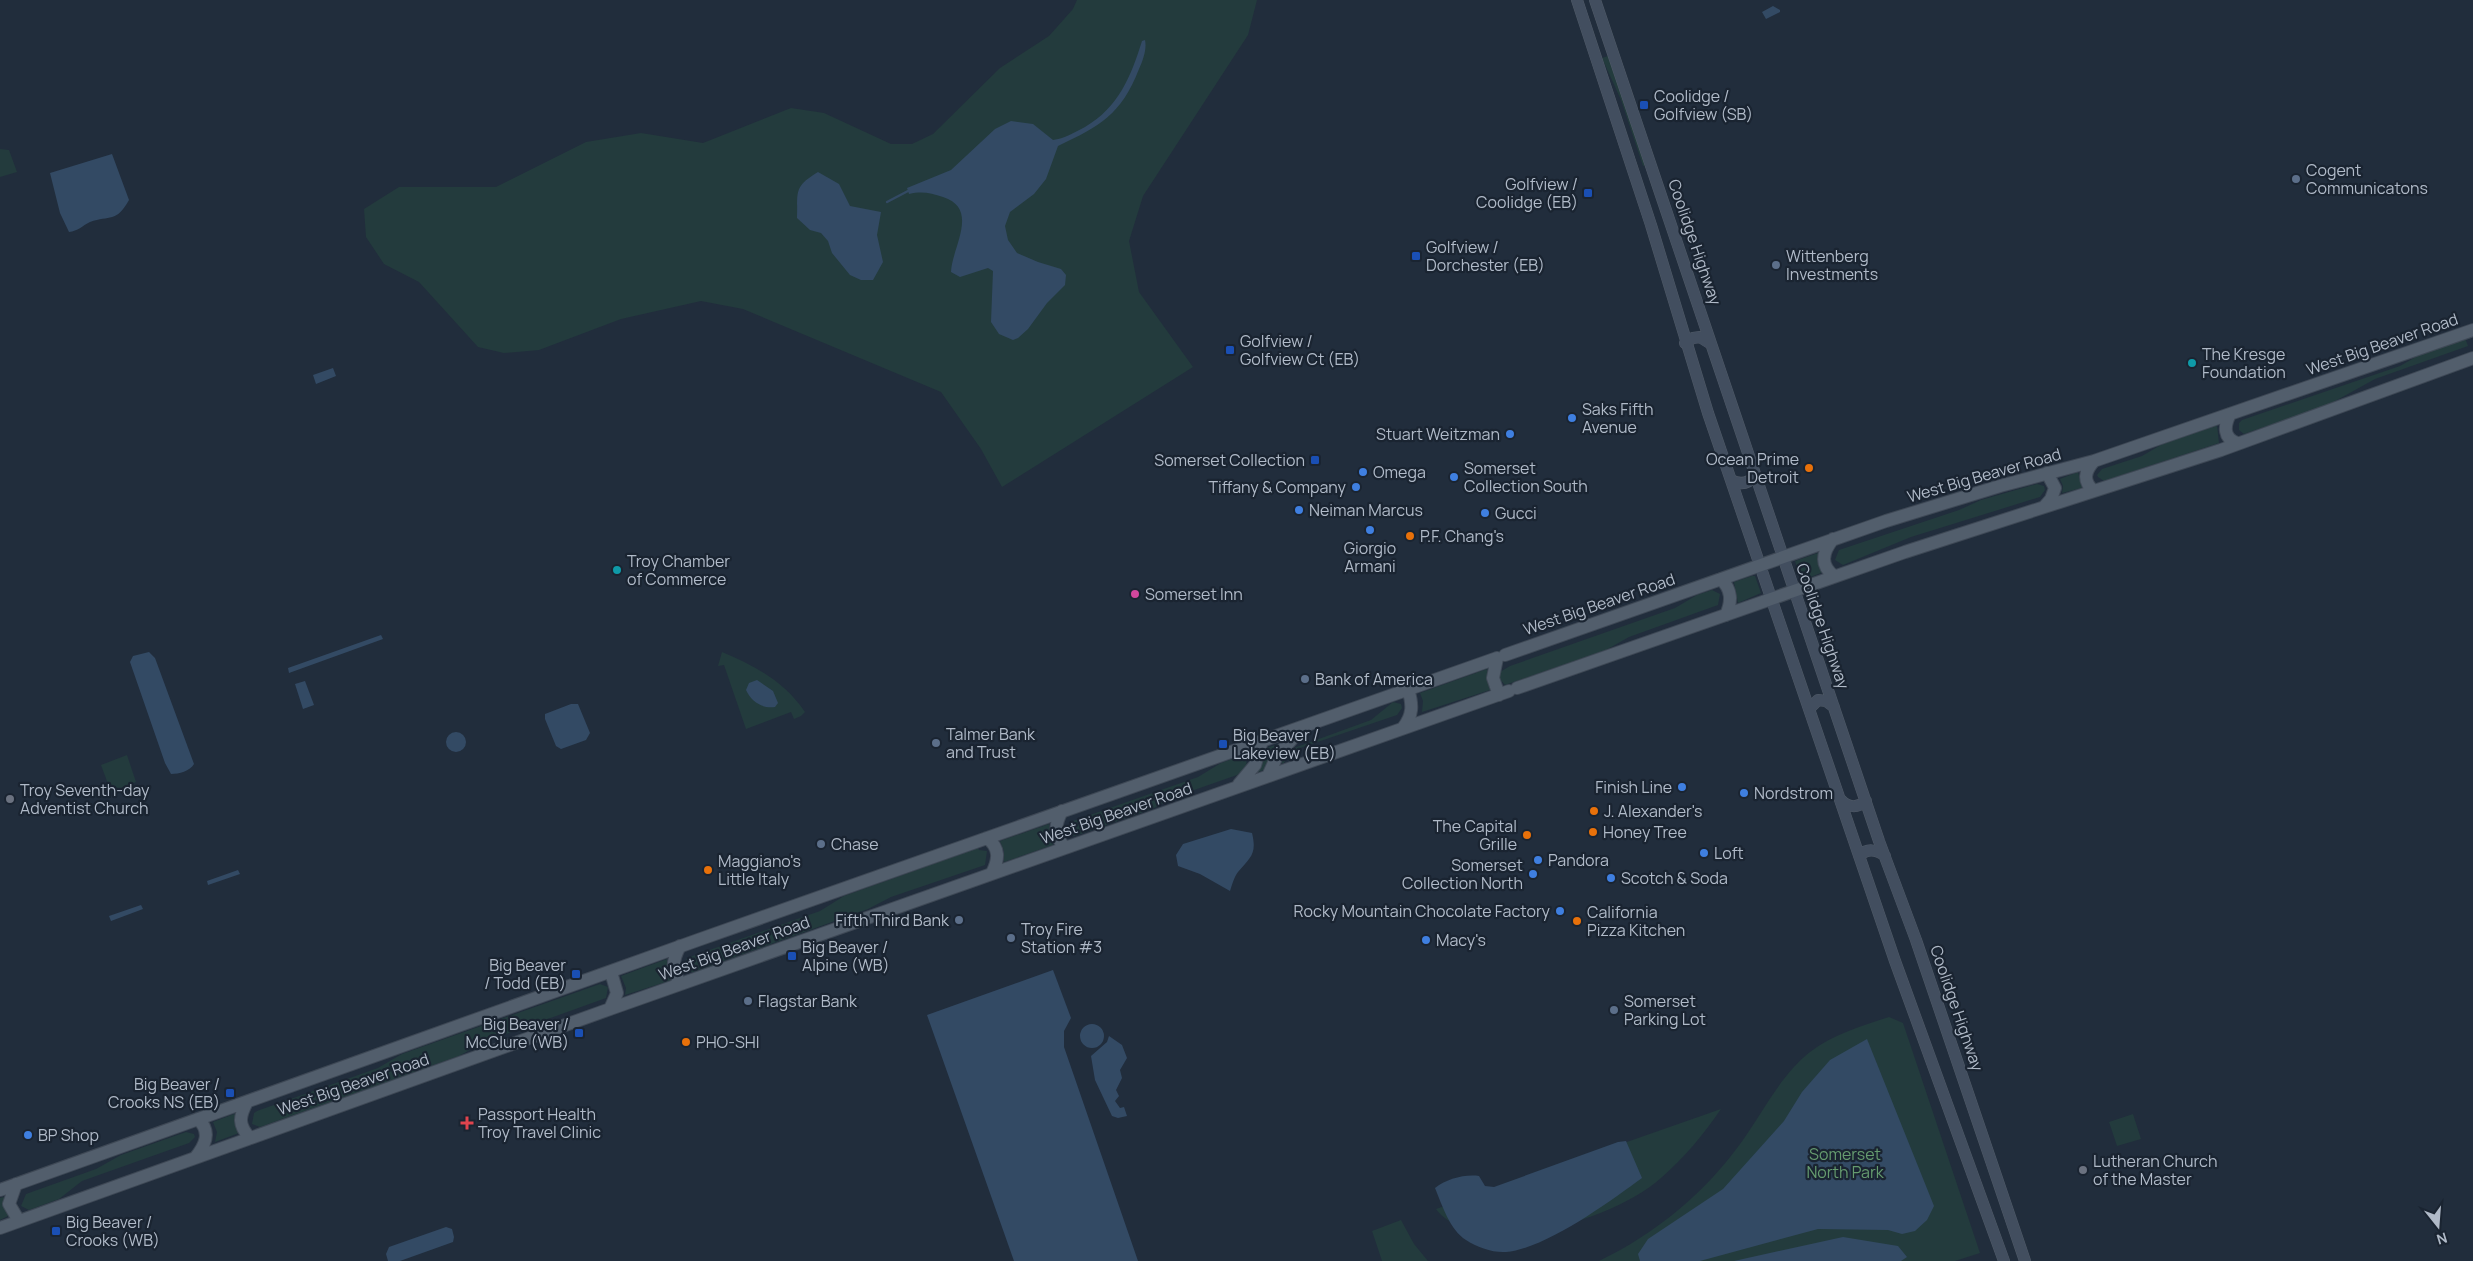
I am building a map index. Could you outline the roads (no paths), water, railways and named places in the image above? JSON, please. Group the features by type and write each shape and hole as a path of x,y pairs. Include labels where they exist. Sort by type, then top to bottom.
{"main road":[{"path":"1577,0 1651,225 1686,343 1731,480 1859,856 2003,1257 2011,1260 2024,1257"},
{"name":"Coolidge Highway","path":"1595,0 1755,476 2024,1257"},
{"path":"1592,43 1598,50 1610,46"},
{"name":"West Big Beaver Road","path":"0,1190 680,946 1833,539 1935,505 2047,472 2094,461 2472,332"},
{"path":"1686,343 1697,337 1705,338 1711,344"},
{"name":"West Big Beaver Road","path":"0,1228 992,873 1794,590 2221,450 2472,358"},
{"path":"2230,414 2225,427 2226,433 2231,441 2237,443"},
{"path":"2094,461 2086,472 2087,483 2094,491"},
{"path":"2044,507 2051,499 2055,488 2047,472"},
{"path":"1731,480 1741,484 1747,483 1755,476"},
{"path":"1833,539 1827,546 1824,557 1826,568 1834,576"},
{"path":"1721,579 1730,592 1730,606 1726,615"},
{"path":"1501,656 1493,671 1508,691"},
{"path":"1403,728 1408,721 1412,706 1408,689"},
{"path":"1809,709 1818,700 1826,701 1834,707"},
{"path":"1268,776 1277,756 1303,726"},
{"path":"1236,787 1250,774 1255,765 1262,740"},
{"path":"1841,800 1847,805 1855,806 1866,801"},
{"path":"1062,811 1057,821 1056,836 1065,848"},
{"path":"987,838 997,852 996,865 992,873"},
{"path":"1859,856 1865,851 1873,850 1885,856"},
{"path":"680,946 673,963 676,976 681,984"},
{"path":"610,972 617,993 610,1009"},
{"path":"247,1102 240,1120 241,1126 250,1138"},
{"path":"195,1158 206,1139 205,1128 198,1119"},
{"path":"16,1184 9,1204 19,1221"}],"water":[{"path":"1773,6 1780,10 1780,12 1766,19 1762,12"},
{"path":"1145,40 1143,58 1125,98 1117,108 1097,125 1058,146 1046,179 1034,194 1010,212 1005,226 1008,240 1017,253 1061,269 1066,275 1065,285 1047,303 1028,329 1018,338 1013,340 999,334 991,322 993,271 988,268 960,277 951,272 961,230 962,219 960,210 954,203 943,197 926,193 909,194 907,188 951,170 995,129 1011,121 1033,124 1053,140 1065,137 1085,127 1107,110 1122,90 1142,41"},
{"path":"112,154 129,200 116,215 90,222 69,232 60,213 50,173"},
{"path":"818,172 839,184 850,206 881,212 877,235 883,262 873,280 861,280 850,275 832,253 828,241 821,233 810,230 797,218 798,191 804,182"},
{"path":"333,368 336,376 316,384 313,375"},
{"path":"381,635 383,639 289,673 288,668"},
{"path":"149,652 155,658 194,764 190,769 181,773 171,774 165,763 130,662 133,656"},
{"path":"757,680 773,691 778,703 775,707 761,705 748,694 746,690 749,683"},
{"path":"305,681 314,705 303,709 295,684"},
{"path":"571,704 578,704 590,733 586,740 561,749 556,746 545,719 545,714"},
{"path":"452,732 460,732 466,738 466,746 460,752 452,752 446,746 446,738"},
{"path":"1231,829 1252,833 1254,846 1252,855 1237,874 1230,891 1200,874 1178,866 1176,855 1183,844"},
{"path":"238,870 240,874 208,885 207,881"},
{"path":"141,905 143,909 111,921 109,916"},
{"path":"1053,970 1071,1018 1064,1031 1064,1047 1138,1261 1014,1261 927,1015"},
{"path":"1092,1024 1101,1027 1104,1036 1101,1045 1092,1048 1083,1045 1080,1036 1083,1027"},
{"path":"1109,1036 1122,1045 1127,1058 1120,1070 1122,1078 1116,1090 1119,1096 1115,1101 1120,1108 1124,1107 1127,1116 1118,1118 1112,1116 1095,1080 1091,1056 1107,1042"},
{"path":"1867,1039 1934,1206 1927,1220 1915,1231 1902,1234 1888,1230 1818,1229 1700,1261 1640,1261 1638,1254 1648,1239 1723,1189 1784,1121 1802,1092 1830,1060"},
{"path":"1626,1141 1642,1178 1577,1222 1540,1242 1522,1249 1496,1252 1480,1247 1460,1236 1451,1224 1435,1188 1450,1180 1474,1176 1479,1176 1485,1186 1494,1187 1618,1142"},
{"path":"446,1227 452,1229 453,1242 400,1261 388,1261 386,1254 389,1247"},
{"path":"1843,1237 1898,1246 1907,1257 1901,1261 1734,1261"}],"waterway":[{"path":"887,202 908,191"}],"place":[{"name":"Coolidge / Golfview (SB)","path":"1644,105"},
{"name":"Cogent Communicatons","path":"2296,179"},
{"name":"Golfview / Coolidge (EB)","path":"1588,193"},
{"name":"Golfview / Dorchester (EB)","path":"1416,256"},
{"name":"Wittenberg Investments","path":"1776,265"},
{"name":"Golfview / Golfview Ct (EB)","path":"1230,350"},
{"name":"The Kresge Foundation","path":"2192,363"},
{"name":"Saks Fifth Avenue","path":"1572,418"},
{"name":"Stuart Weitzman","path":"1510,434"},
{"name":"Somerset Collection","path":"1315,460"},
{"name":"Ocean Prime Detroit","path":"1809,468"},
{"name":"Omega","path":"1363,472"},
{"name":"Somerset Collection South","path":"1454,477"},
{"name":"Tiffany & Company","path":"1356,487"},
{"name":"Neiman Marcus","path":"1299,510"},
{"name":"Gucci","path":"1485,513"},
{"name":"Giorgio Armani","path":"1370,530"},
{"name":"P.F. Chang's","path":"1410,536"},
{"name":"Troy Chamber of Commerce","path":"617,570"},
{"name":"Somerset Inn","path":"1135,594"},
{"name":"Bank of America","path":"1305,679"},
{"name":"Talmer Bank and Trust","path":"936,743"},
{"name":"Big Beaver / Lakeview (EB)","path":"1223,744"},
{"name":"Finish Line","path":"1682,787"},
{"name":"Nordstrom","path":"1744,793"},
{"name":"Troy Seventh-day Adventist Church","path":"10,799"},
{"name":"J. Alexander's","path":"1594,811"},
{"name":"Honey Tree","path":"1593,832"},
{"name":"The Capital Grille","path":"1527,835"},
{"name":"Chase","path":"821,844"},
{"name":"Loft","path":"1704,853"},
{"name":"Pandora","path":"1538,860"},
{"name":"Maggiano's Little Italy","path":"708,870"},
{"name":"Somerset Collection North","path":"1533,874"},
{"name":"Scotch & Soda","path":"1611,878"},
{"name":"Rocky Mountain Chocolate Factory","path":"1560,911"},
{"name":"Fifth Third Bank","path":"959,920"},
{"name":"California Pizza Kitchen","path":"1577,921"},
{"name":"Troy Fire Station #3","path":"1011,938"},
{"name":"Macy's","path":"1426,940"},
{"name":"Big Beaver / Alpine (WB)","path":"792,956"},
{"name":"Big Beaver / Todd (EB)","path":"576,974"},
{"name":"Flagstar Bank","path":"748,1001"},
{"name":"Somerset Parking Lot","path":"1614,1010"},
{"name":"Big Beaver / McClure (WB)","path":"579,1033"},
{"name":"PHO-SHI","path":"686,1042"},
{"name":"Big Beaver / Crooks NS (EB)","path":"230,1093"},
{"name":"Passport Health Troy Travel Clinic","path":"467,1123"},
{"name":"BP Shop","path":"28,1135"},
{"name":"Lutheran Church of the Master","path":"2083,1170"},
{"name":"Big Beaver / Crooks (WB)","path":"56,1231"}],"park label":[{"name":"Somerset North Park","path":"1845,1163"}]}
